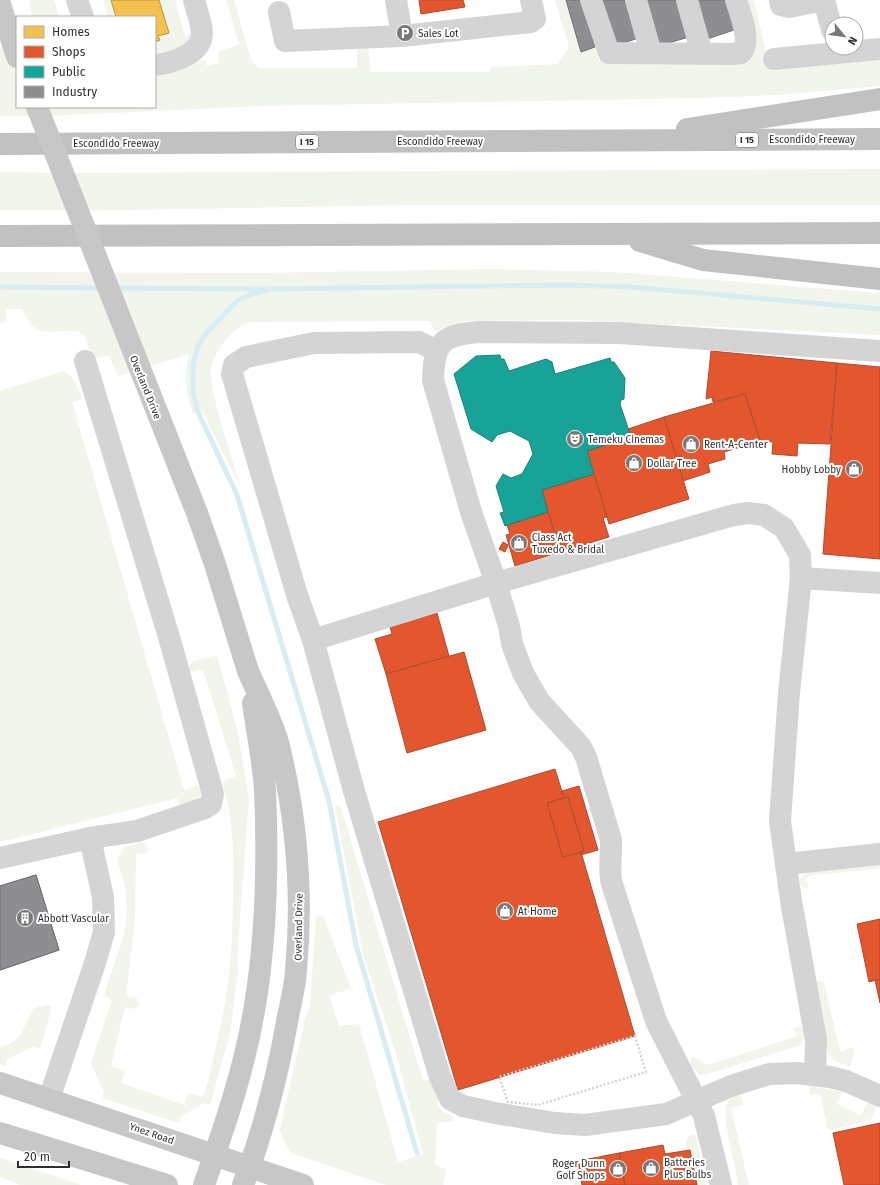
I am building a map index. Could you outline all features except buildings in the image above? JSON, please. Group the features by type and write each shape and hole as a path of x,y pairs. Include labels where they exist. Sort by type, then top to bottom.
{"highway":[{"path":"614,140 880,99"},
{"name":"Escondido Freeway","path":"0,144 880,139"},
{"path":"0,236 880,233"},
{"path":"620,235 702,260 880,279"}],"main road":[{"path":"0,4 16,54"},
{"name":"Overland Drive","path":"37,108 197,513 248,670 278,745 292,814 298,868 299,918 296,973 279,1068 265,1120 246,1176"},
{"name":"Overland Drive","path":"204,1185 242,1068 254,1011 261,962 266,838 265,789 248,670"},
{"name":"Ynez Road","path":"0,1083 215,1155 246,1176 303,1185"},
{"path":"0,1133 167,1185"}],"lane":[{"path":"77,0 83,16"},
{"path":"156,65 179,59 196,51 201,43 202,31 194,0"},
{"path":"396,0 402,36"},
{"path":"279,12 285,41 402,36 532,22 534,18 531,0"},
{"path":"591,0 608,53 651,54 741,53 746,45 744,28 736,0"},
{"path":"636,0 651,54"},
{"path":"687,0 702,54"},
{"path":"780,0 781,5 789,7 825,0 829,16"},
{"path":"864,49 880,49"},
{"path":"774,59 824,52"},
{"path":"721,1185 704,1116 698,1102 673,1058 656,1021 611,881 611,840 586,757 576,742 539,701 523,673 512,644 509,626 496,583 471,512 433,380 433,365 437,351 444,340 459,334 479,332 619,334 880,351"},
{"path":"437,351 429,345 418,342 314,343 246,357 234,365 232,374 297,595 312,640 356,798 441,1080 450,1099 463,1106 495,1113 555,1123 585,1125 666,1114 698,1102 731,1086 769,1074 797,1073 846,1081 880,1096"},
{"path":"0,858 90,838 137,830 205,808 211,804 213,794 169,637 85,361"},
{"path":"312,640 496,583 734,515 748,513 764,515 784,528 800,556 800,578 789,692 780,821 801,963 816,1040 815,1075"},
{"path":"800,578 880,583"},
{"path":"49,1099 104,932 103,897 90,838"},
{"path":"786,864 880,854"}],"path":[{"path":"635,1036 646,1072 538,1105 508,1102 499,1077 635,1036"}],"shaded area":[{"path":"29,0 54,0 59,16 32,16"},
{"path":"103,0 111,0 116,16 108,16"},
{"path":"159,0 175,0 185,36 194,33 187,46 156,56 156,42 160,40 158,36 169,33"},
{"path":"226,0 234,0 251,60 259,68 357,68 357,49 368,47 371,72 489,72 491,67 558,64 569,47 555,0 566,0 581,51 595,47 599,61 741,62 743,0 754,0 769,64 880,57 880,86 777,95 701,98 259,106 47,116 41,108 156,108 156,70 184,67 205,59 207,66 219,63 219,52 239,44"},
{"path":"7,46 16,68 16,108 31,108 35,116 0,116 0,47"},
{"path":"880,169 880,205 415,205 75,211 60,173"},
{"path":"0,172 59,173 72,210 0,210"},
{"path":"492,269 614,272 880,293 880,335 577,320 465,321 435,331 430,321 249,322 236,329 225,341 216,355 211,369 213,393 217,409 241,488 202,411 193,413 188,398 186,384 186,370 189,354 118,376 109,355 92,359 85,337 80,332 41,331 36,329 30,323 22,309 5,309 7,321 0,323 0,272 257,273"},
{"path":"64,371 73,378 83,399 72,402 184,790 198,786 202,790 197,801 192,805 181,809 177,798 0,842 0,391"},
{"path":"217,655 238,733 249,799 237,959 238,972 230,1033 210,1105 204,1103 182,1116 178,1123 102,1098 104,1092 91,1063 112,1000 104,996 124,935 127,911 125,884 117,861 119,855 125,847 143,842 149,849 147,853 136,854 135,920 126,996 137,998 140,1006 135,1009 125,1007 111,1066 125,1071 121,1083 184,1105 187,1096 191,1094 201,1097 205,1094 225,1003 232,938 233,847 231,821 222,782 236,776 203,669 191,672 188,667 194,661"},
{"path":"340,805 423,1081 436,1078 438,1106 444,1113 453,1116 452,1121 437,1123 435,1165 446,1169 444,1185 386,1185 294,1154 291,1152 283,1139 280,1129 305,1019 310,1006 316,916 323,915 351,989 329,995 339,1026 359,1024 398,1162 423,1154 395,1050 363,954 335,806"},
{"path":"880,862 880,868 808,876 806,879 809,888 804,888 800,884 801,877 808,871"},
{"path":"820,980 824,983 840,1051 843,1052 850,1047 853,1048 854,1052 850,1067 832,1059 828,1053 815,984"},
{"path":"48,1005 51,1006 51,1010 40,1049 34,1046 7,1059 5,1066 0,1064 0,1046 13,1042 18,1037 34,1008"},
{"path":"803,1027 804,1038 802,1044 798,1046 707,1074 700,1075 691,1067 691,1058 695,1057 708,1065 798,1036 793,1028"},
{"path":"809,1086 842,1092 837,1104 861,1116 867,1103 876,1107 870,1121 866,1119 864,1122 828,1130 820,1094 811,1095 809,1092"},
{"path":"738,1095 742,1098 743,1105 731,1108 749,1185 738,1185 727,1131 725,1111 726,1105 730,1100"},
{"path":"691,1134 696,1135 706,1185 697,1185 690,1150 687,1150 686,1140"},
{"path":"0,1158 81,1185 20,1185 0,1177"},
{"path":"576,1159 578,1161 582,1185 574,1185"}],"waterway":[{"path":"114,288 272,289 567,285 631,287 880,309"},
{"path":"0,287 102,288"},
{"path":"272,289 254,293 237,301 206,333 198,346 193,364 193,391 198,412 237,495 329,801 356,945 417,1153"}],"place":[{"name":"Sales Lot","path":"405,33"},
{"name":"Temeku Cinemas","path":"575,439"},
{"name":"Rent-A-Center","path":"691,444"},
{"name":"Dollar Tree","path":"634,463"},
{"name":"Hobby Lobby","path":"854,469"},
{"name":"Class Act Tuxedo & Bridal","path":"519,543"},
{"name":"At Home","path":"505,911"},
{"name":"Abbott Vascular","path":"25,918"},
{"name":"Batteries Plus Bulbs","path":"651,1168"},
{"name":"Roger Dunn Golf Shops","path":"618,1169"}]}
